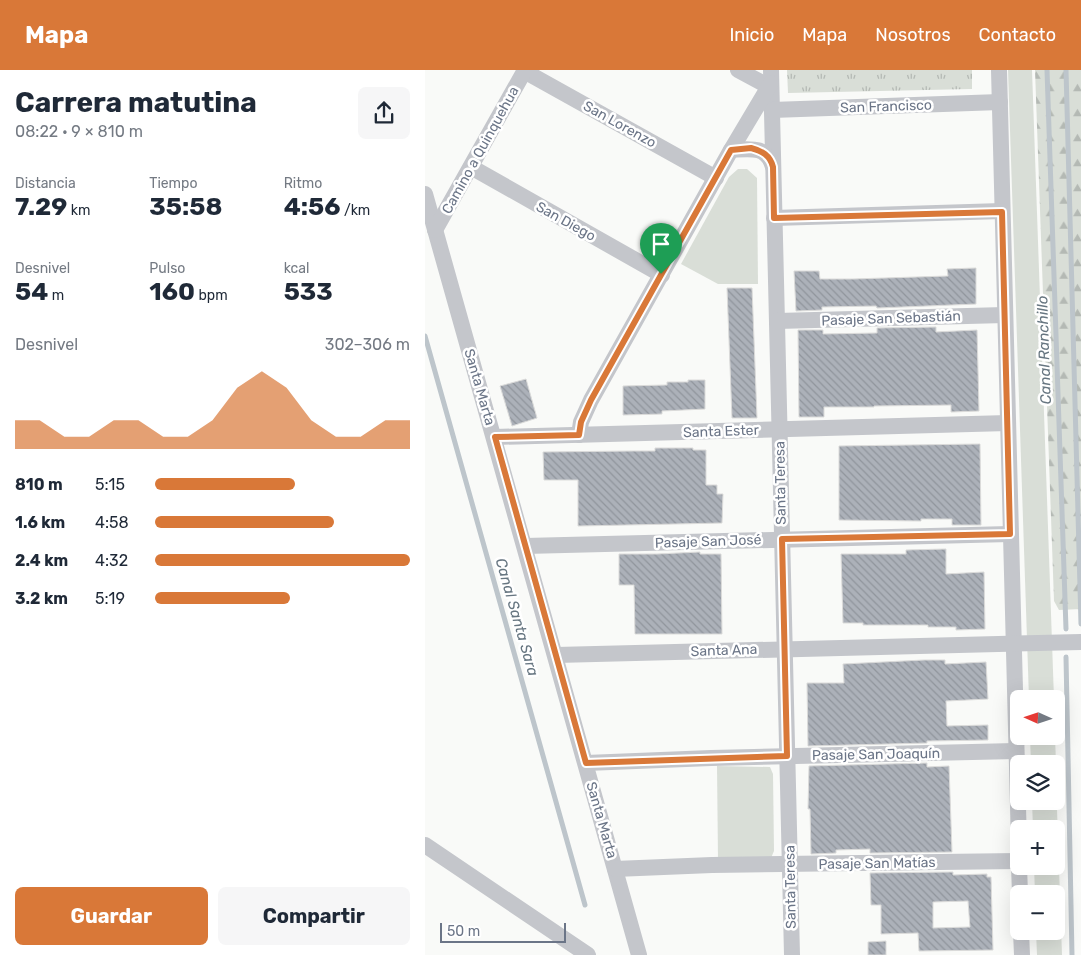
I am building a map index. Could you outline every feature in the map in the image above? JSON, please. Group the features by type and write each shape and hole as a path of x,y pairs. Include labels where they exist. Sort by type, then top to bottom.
{"street":[{"path":"579,435 581,422 591,400 770,80 738,70"},
{"path":"999,70 1018,820"},
{"name":"Camino a Quinquehua","path":"435,230 525,71"},
{"name":"San Lorenzo","path":"525,71 715,178"},
{"name":"Santa Teresa","path":"770,80 792,955"},
{"name":"San Francisco","path":"772,110 1000,102"},
{"path":"731,150 751,148 759,150 771,160 773,167"},
{"name":"San Diego","path":"471,167 661,274"},
{"name":"Santa Marta","path":"425,194 495,437 639,955"},
{"path":"774,218 1002,212"},
{"name":"Pasaje San Sebastián","path":"777,321 1005,315"},
{"name":"Santa Ester","path":"495,437 1007,423"},
{"name":"Pasaje San José","path":"525,546 1010,534"},
{"name":"Santa Ana","path":"555,655 1081,642"},
{"name":"Pasaje San Joaquín","path":"586,763 1016,751"},
{"path":"425,845 588,955"},
{"name":"Pasaje San Matías","path":"615,869 789,864 1010,861"},
{"path":"1021,940 1022,955"}],"green space":[{"path":"787,70 972,70 972,89 788,93"},
{"path":"1008,70 1032,70 1054,690 1029,690"},
{"path":"1035,70 1081,70 1081,609 1059,610 1054,601"},
{"path":"738,169 747,169 757,178 758,284 718,284 681,264 729,177"},
{"path":"1030,745 1055,745 1056,755 1031,755"},
{"path":"717,766 770,767 773,774 774,851 771,858 718,860"},
{"path":"1032,810 1057,810 1057,820 1033,820"},
{"path":"1034,875 1059,875 1060,885 1035,885"},
{"path":"1036,940 1061,940 1062,955 1037,955"}],"building":[{"path":"976,268 976,304 877,308 876,306 822,307 822,310 796,311 794,271 819,271 820,279 853,279 948,276 947,269"},
{"path":"727,288 752,288 757,418 732,418"},
{"path":"936,327 936,332 977,330 979,411 951,412 951,405 824,407 824,417 799,417 798,330 823,330 823,334 877,333 877,328"},
{"path":"526,379 537,418 512,426 500,386"},
{"path":"688,380 705,380 705,409 662,411 662,414 623,415 623,386 667,385 667,382 688,382"},
{"path":"980,444 981,525 952,525 952,519 921,519 921,521 839,520 839,446"},
{"path":"655,448 706,450 706,485 717,485 717,494 723,494 722,523 578,526 578,480 544,480 543,452 655,451"},
{"path":"946,549 946,574 984,572 985,629 956,630 956,627 928,627 928,625 863,625 863,623 843,623 841,554 906,554 906,550"},
{"path":"700,552 700,554 721,554 722,634 635,634 634,585 619,585 619,554"},
{"path":"945,660 945,664 986,662 988,699 946,701 947,726 988,725 988,740 808,746 807,683 844,683 843,664"},
{"path":"927,763 927,767 949,766 952,852 870,853 870,849 836,850 836,853 811,854 810,809 808,809 809,766"},
{"path":"953,872 953,875 987,874 987,877 991,877 993,950 919,951 918,933 881,934 881,905 871,905 870,873","holes":["968,901 970,927 933,928 933,902"]},
{"path":"886,941 886,955 868,955 868,942"}],"waterway":[{"name":"Canal Ranchillo","path":"1047,70 1066,629"},
{"path":"1066,70 1081,624"},
{"name":"Canal Santa Sara","path":"425,336 585,905"},
{"name":"Canal Ranchillo","path":"1066,657 1072,955"}],"route":[{"path":"751,148 759,150 771,160 773,167 774,218 1002,212 1010,534 782,539 787,756 586,763 495,437 579,435 581,422 591,400 661,274 731,150 751,148"}]}
